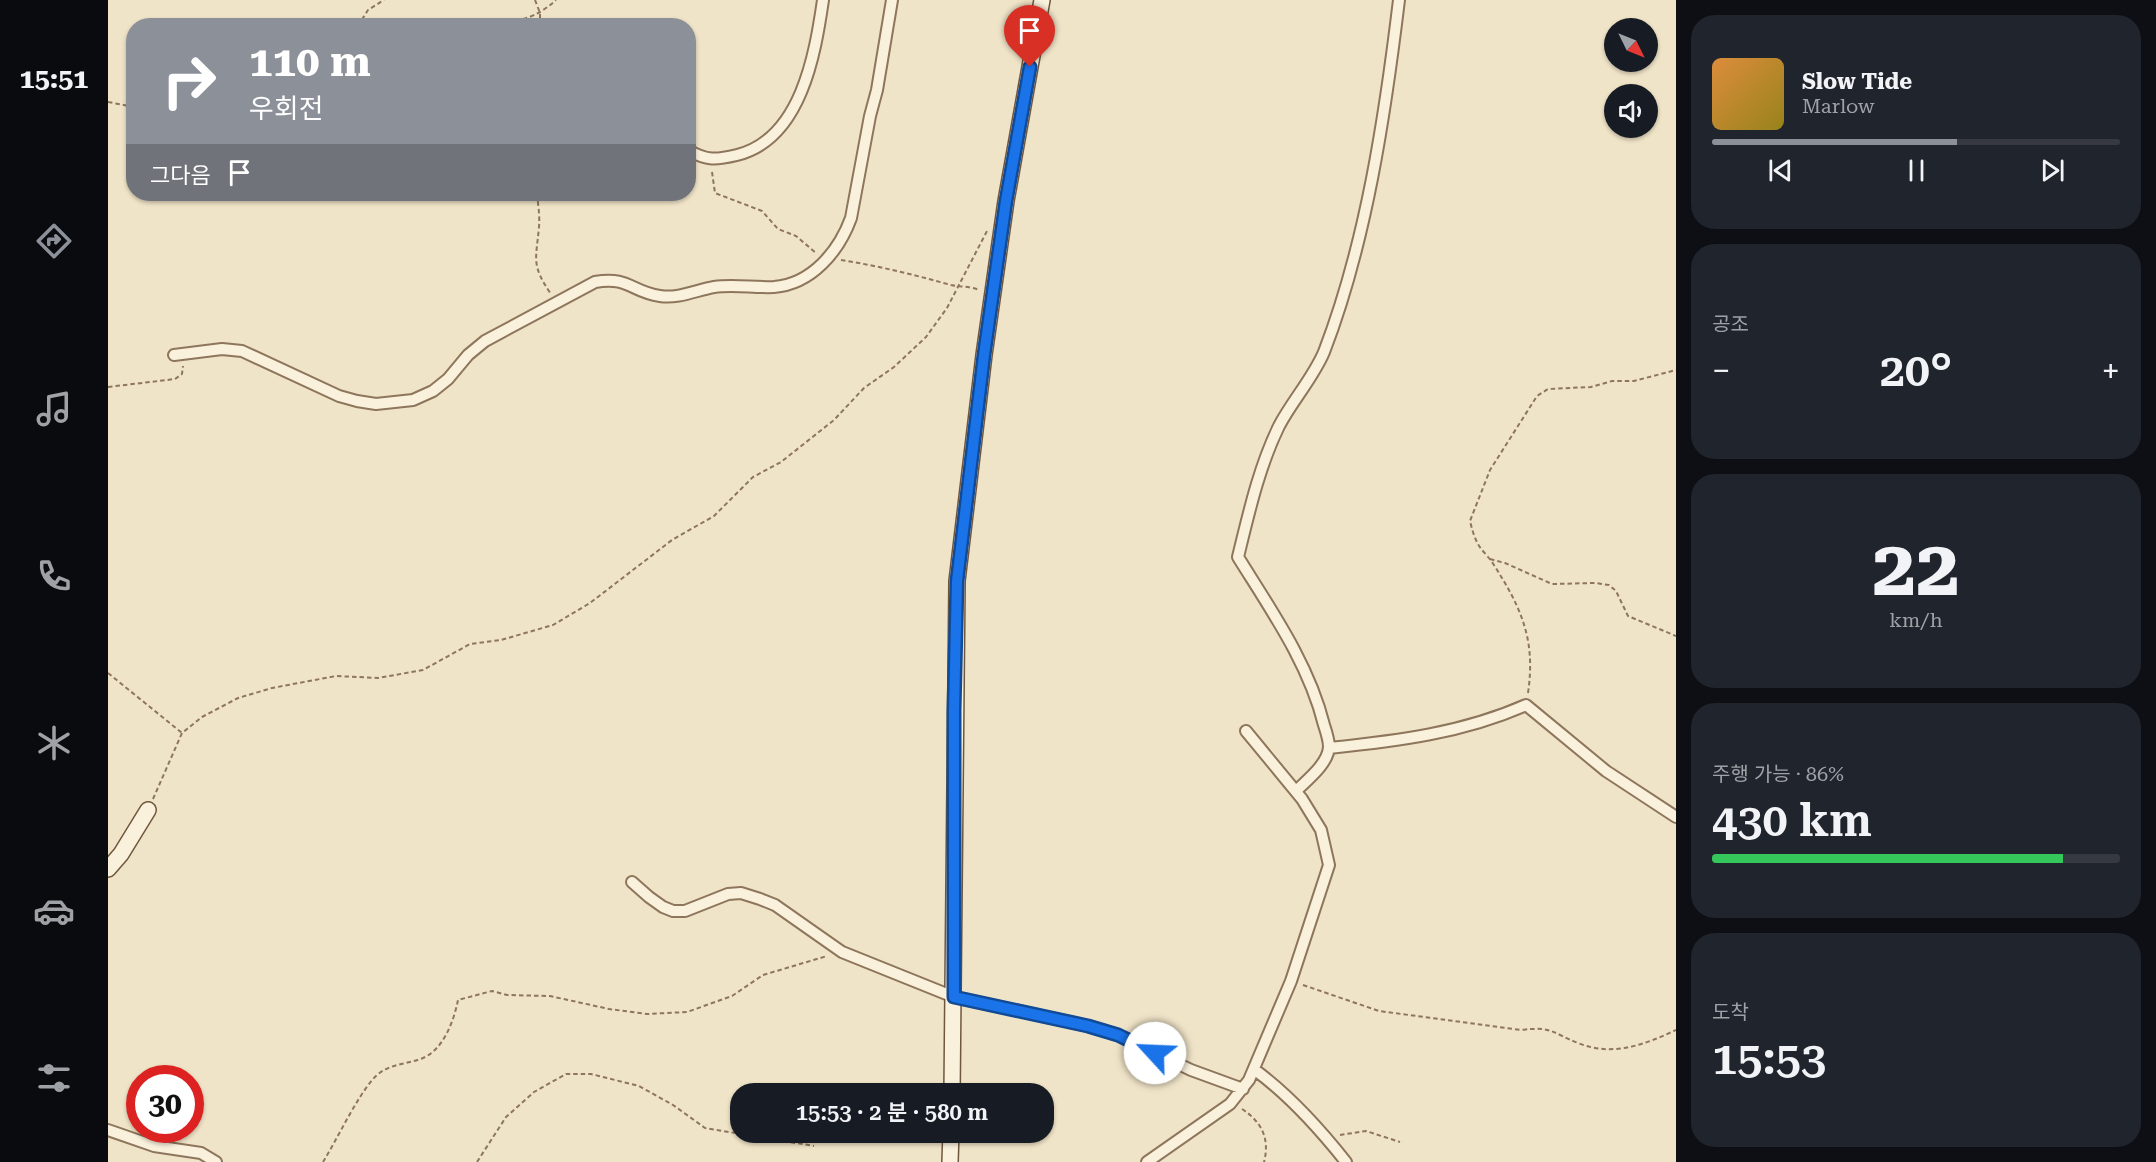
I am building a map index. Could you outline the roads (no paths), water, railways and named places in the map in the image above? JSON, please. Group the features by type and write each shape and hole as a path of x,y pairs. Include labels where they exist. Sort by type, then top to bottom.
{"main road":[{"path":"952,1083 957,590 978,406 1006,201 1042,0"},
{"path":"108,869 121,854 148,810"},
{"path":"950,1162 951,1143"}],"street":[{"path":"696,154 710,160 745,153 758,147 783,125 794,106 810,67 823,0"},
{"path":"179,355 222,349 242,351 339,396 376,404 395,403 413,400 433,391 485,341 595,282 612,279 662,297 714,287 788,285 802,279 829,258 845,233 855,204 892,0"},
{"path":"1296,791 1323,763 1329,748 1317,697 1287,636 1238,557 1253,492 1279,427 1323,354 1352,267 1390,77 1399,0"},
{"path":"1329,748 1396,741 1445,732 1493,719 1526,705 1606,771 1676,817"},
{"path":"1147,1162 1230,1104 1255,1070 1291,981 1329,865 1321,830 1296,791 1246,731"},
{"path":"632,882 663,907 673,911 685,911 728,894 741,894 760,899 776,905 842,952 954,997 1088,1026 1118,1035 1191,1070 1243,1089"},
{"path":"1255,1070 1269,1080 1326,1137 1346,1162"},
{"path":"108,1130 153,1146 201,1153 216,1162"}]}
